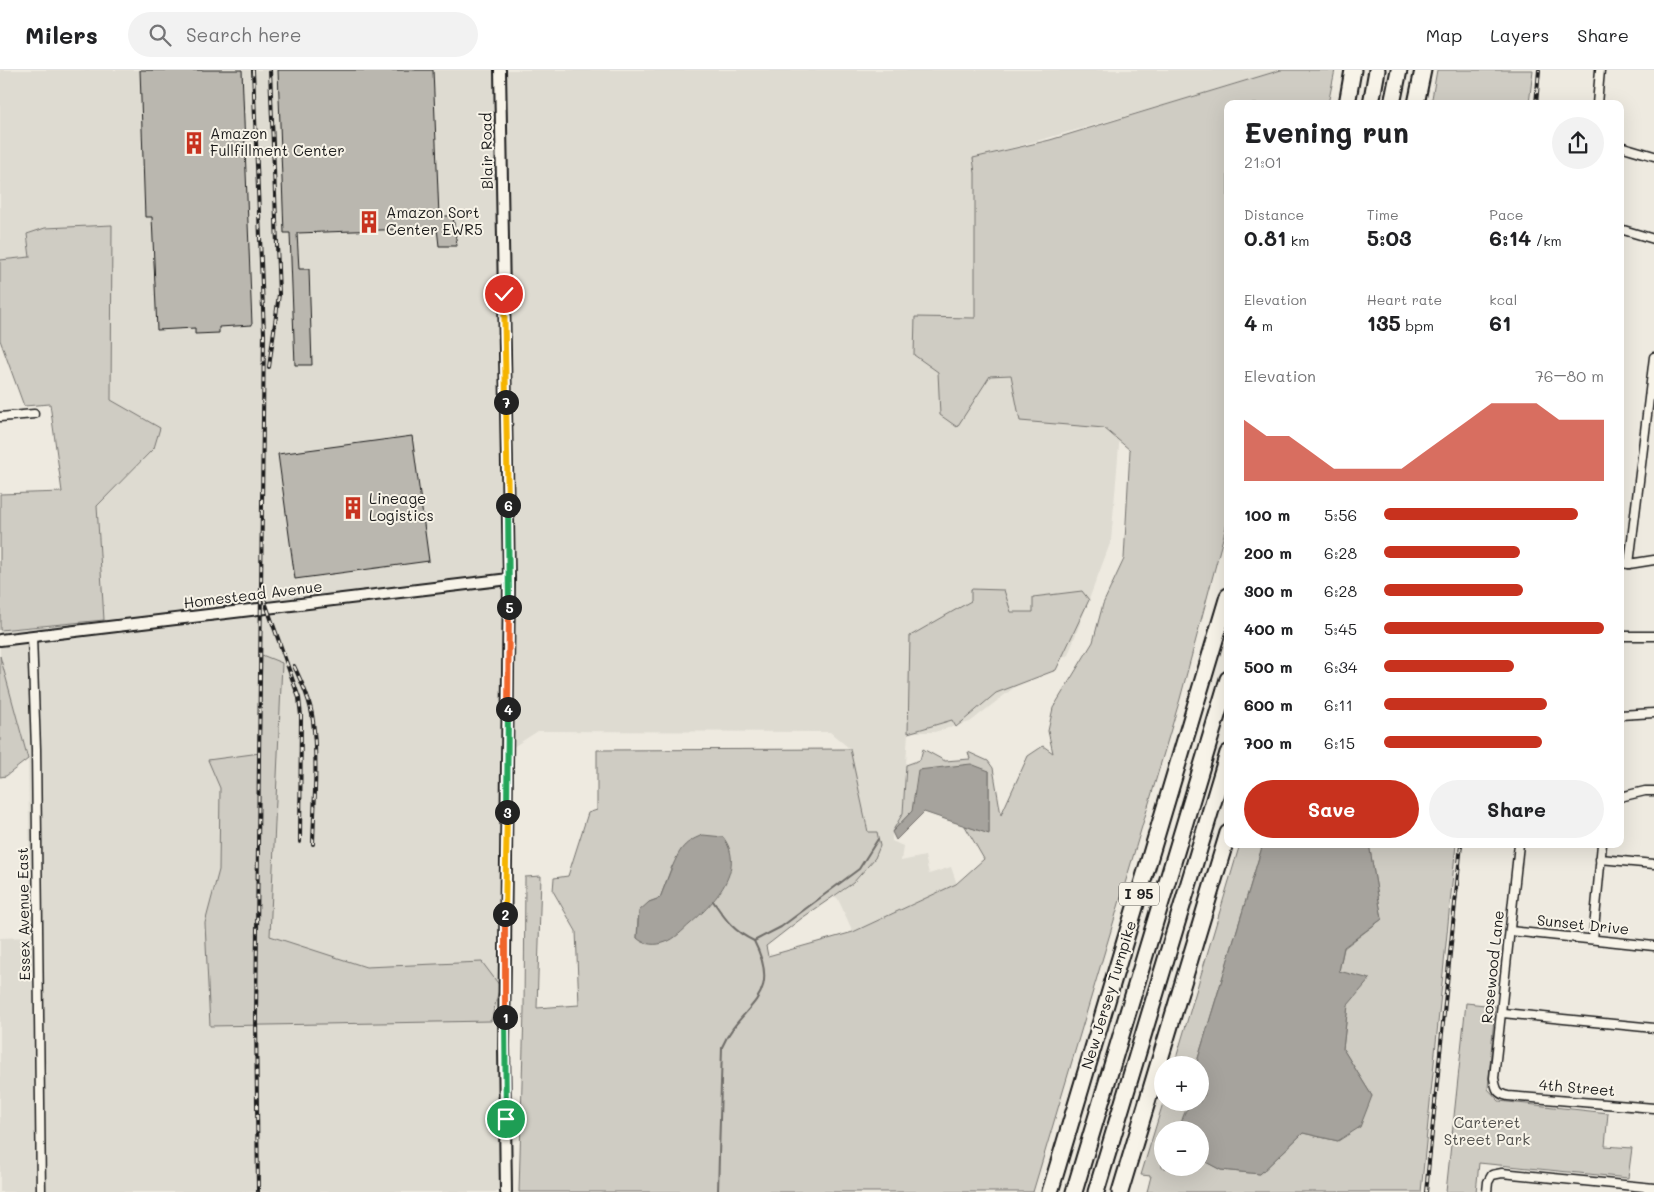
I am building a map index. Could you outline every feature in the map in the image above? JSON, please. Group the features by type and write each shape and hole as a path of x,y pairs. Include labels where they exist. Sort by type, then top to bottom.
{"highway":[{"path":"1348,100 1354,70"},
{"path":"1371,100 1377,70"},
{"path":"1393,100 1399,70"},
{"path":"1417,100 1423,70"},
{"name":"New Jersey Turnpike","path":"1050,1192 1224,609"},
{"name":"New Jersey Turnpike","path":"1074,1192 1224,692"},
{"name":"I 95","path":"1096,1192 1224,765"},
{"path":"1120,1192 1224,846"}],"street":[{"name":"Blair Road","path":"500,70 509,579 504,1046 506,1192"},
{"path":"1597,100 1600,70"},
{"path":"1624,147 1654,156"},
{"path":"1624,230 1654,239"},
{"path":"1629,564 1654,357"},
{"path":"0,417 34,414"},
{"path":"1624,563 1654,560"},
{"name":"Homestead Avenue","path":"0,640 509,579"},
{"name":"Essex Avenue East","path":"32,636 36,749 41,1192"},
{"path":"1624,636 1654,636"},
{"path":"1624,715 1654,713"},
{"path":"1624,796 1654,791"},
{"name":"Rosewood Lane","path":"1499,1092 1494,1078 1503,1012 1519,848"},
{"path":"1592,940 1601,848"},
{"path":"1600,859 1654,864"},
{"name":"Sunset Drive","path":"1510,931 1654,946"},
{"path":"1503,1012 1654,1028"},
{"name":"4th Street","path":"1499,1092 1508,1096 1654,1108"},
{"path":"1487,1192 1488,1182 1492,1175 1504,1173 1654,1188"}],"shaded area":[{"path":"0,70 1281,70 973,159 1146,123 1111,541 1068,655 1035,671 970,722 934,732 908,732 903,813 892,832 892,841 903,846 901,861 925,856 929,874 951,867 957,884 853,932 835,896 853,883 868,832 850,749 830,732 538,731 510,749 505,1192 0,1192 0,938 31,937 28,759 0,656 0,630 104,620 97,506 154,448 111,400 111,225 27,234 30,257 0,260"},
{"path":"971,764 989,771 989,834 924,812 896,840 892,832 912,811 918,770"},
{"path":"703,835 723,837 729,849 731,861 724,885 709,906 673,939 654,944 640,940 637,938 639,911 649,902 660,898 670,872 682,849 690,841"},
{"path":"1262,848 1370,848 1382,919 1344,947 1339,971 1370,979 1348,1005 1343,1049 1372,1096 1360,1127 1338,1141 1303,1133 1260,1174 1221,1170 1209,1164 1209,1121 1182,1121 1186,1111 1209,1111 1209,1056 1199,1056"}],"green space":[{"path":"1281,70 1335,70 1329,100 1224,100 1224,534 1180,699 1033,1192 519,1192 524,1010 525,877 541,876 537,1008 579,1005 576,931 553,891 554,878 568,876 588,813 597,810 597,750 850,749 868,832 877,832 880,846 875,858 853,883 802,918 766,946 768,956 853,932 956,884 984,859 965,826 989,833 989,771 912,811 892,832 903,813 906,765 920,760 923,749 945,761 970,759 968,752 988,761 993,768 1001,815 1028,756 1043,746 1053,753 1048,731 1053,708 1093,642 1103,604 1124,559 1130,450 1104,428 1020,421 1011,375 990,376 957,427 940,415 938,372 914,355 915,317 975,318 975,173 973,158 1050,140","holes":["672,866 713,901 674,937 656,944 637,938 638,918 649,902 660,898"]},
{"path":"1437,70 1533,70 1529,100 1432,100"},
{"path":"112,225 111,400 160,428 154,448 97,506 104,620 0,630 0,494 62,492 50,404 24,406 0,340 0,260 30,257 27,234 45,228"},
{"path":"971,589 1004,590 1011,612 1033,612 1033,597 1082,591 1089,600 1056,670 996,693 956,727 952,720 908,733 910,636 971,601"},
{"path":"262,655 282,663 270,936 366,967 482,962 500,986 491,1021 210,1026 205,923 219,870 220,788 208,760 260,753"},
{"path":"0,656 28,759 6,776 0,777"},
{"path":"1239,848 1262,848 1199,1056 1177,1056"},
{"path":"1370,848 1456,848 1421,1192 1147,1192 1151,1176 1141,1175 1154,1132 1154,1176 1209,1176 1209,1164 1221,1170 1260,1174 1303,1133 1338,1141 1372,1096 1343,1049 1348,1005 1339,971 1344,948 1382,919"},
{"name":"Carteret Street Park","path":"1466,1003 1495,1006 1488,1089 1499,1101 1608,1113 1605,1146 1632,1148 1628,1178 1479,1163 1476,1192 1446,1192"},
{"path":"1161,1111 1186,1111 1183,1121 1158,1121"}],"building":[{"name":"Amazon Fullfillment Center","path":"140,70 242,70 252,325 219,327 219,333 195,334 195,328 157,330 152,217 145,217"},
{"name":"Amazon Sort Center EWR5","path":"278,70 433,70 439,216 453,216 457,246 439,246 437,228 297,233 299,269 309,269 312,365 295,365 290,233 284,233"},
{"name":"Lineage Logistics","path":"412,436 429,561 295,579 278,454"}],"waterway":[{"path":"713,901 730,924 754,941 781,927 859,869 878,839"},
{"path":"718,1192 722,1047 730,1032 756,1000 762,989 764,976 762,961 754,941"}],"railway":[{"path":"253,70 264,333 256,1016 258,1192"},
{"path":"269,367 279,294 270,70"},
{"path":"1536,100 1539,70"},
{"path":"264,599 299,698 301,716 300,842"},
{"path":"294,666 308,700 313,721 315,767 313,844"},
{"path":"1426,1192 1461,848"}],"place":[{"name":"Amazon Fullfillment Center","path":"194,143"},
{"name":"Amazon Sort Center EWR5","path":"369,222"},
{"name":"Lineage Logistics","path":"353,508"}],"route":[{"path":"504,294 509,579 504,1046 506,1119"}]}
